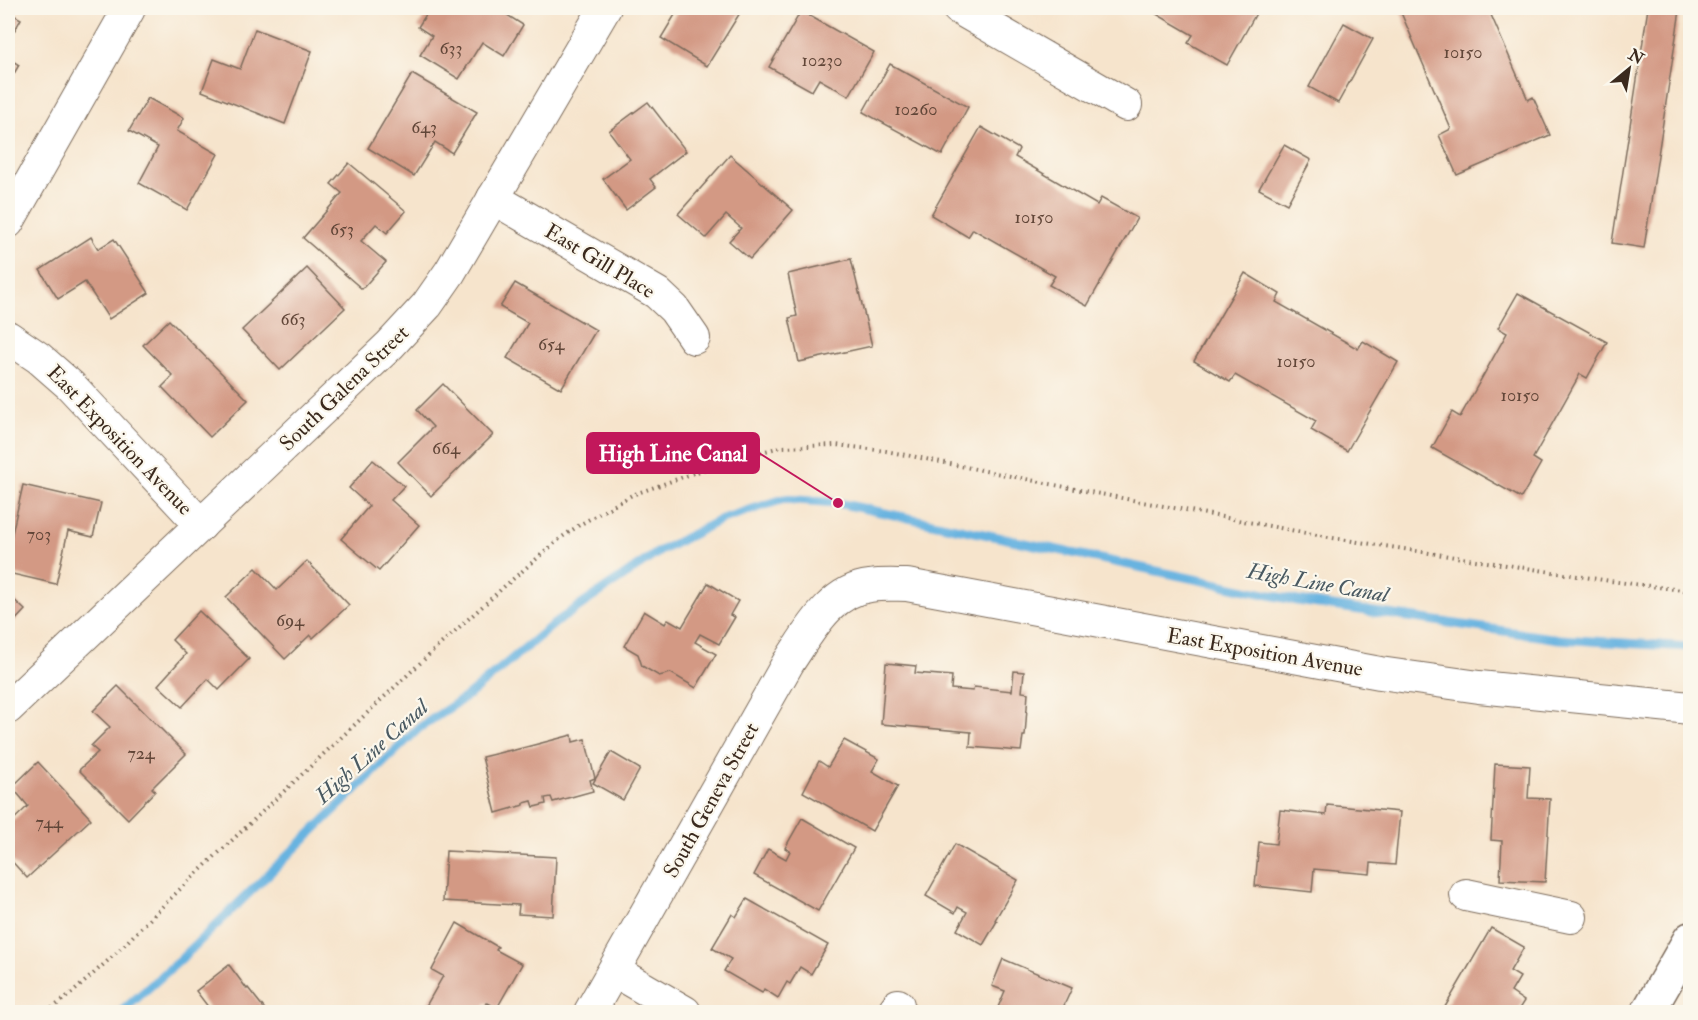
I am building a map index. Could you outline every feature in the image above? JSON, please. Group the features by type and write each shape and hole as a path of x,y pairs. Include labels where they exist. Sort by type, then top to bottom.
{"main road":[{"path":"1648,1012 1690,939"}],"street":[{"name":"South Galena Street","path":"8,708 410,325 450,272 605,8"},
{"path":"958,8 1126,105"},
{"path":"8,222 129,9"},
{"name":"East Gill Place","path":"494,198 657,293 674,309 694,338"},
{"name":"East Exposition Avenue","path":"8,337 66,380 201,525"},
{"name":"East Exposition Avenue","path":"843,595 867,586 907,585 1380,673 1479,687 1690,708"},
{"name":"South Geneva Street","path":"590,1012 788,663 823,613 843,595"},
{"path":"1466,895 1571,917"},
{"path":"614,971 686,1012"}],"building":[{"path":"430,8 496,8 523,25 504,56 482,42 459,79 420,55 432,36 418,27"},
{"path":"679,8 743,8 707,66 661,38"},
{"path":"1146,8 1259,8 1227,65 1188,43 1193,35"},
{"path":"1399,8 1488,8 1528,100 1533,97 1550,135 1457,175 1439,135 1451,129"},
{"path":"1648,8 1680,10 1644,248 1612,243"},
{"path":"801,11 874,52 849,96 819,79 812,91 769,67"},
{"path":"8,12 21,19 8,42"},
{"path":"1344,23 1373,39 1338,103 1309,87"},
{"path":"255,29 312,51 285,124 202,91 214,59 240,69"},
{"path":"8,58 19,65 8,84"},
{"path":"890,64 968,107 942,155 863,112"},
{"path":"412,74 477,112 452,153 435,142 414,176 368,148"},
{"path":"148,98 184,118 177,131 218,154 187,210 139,183 158,147 129,131"},
{"path":"648,102 686,151 650,179 656,187 626,210 603,179 630,159 609,131"},
{"path":"981,127 1019,149 1015,157 1097,205 1101,198 1137,218 1087,306 1049,285 1055,276 973,229 968,237 931,215"},
{"path":"1284,145 1311,160 1287,204 1259,189"},
{"path":"730,155 793,210 750,259 729,241 741,228 726,215 706,238 678,214"},
{"path":"349,163 406,211 387,233 376,224 361,241 386,262 362,289 303,238 342,193 331,184"},
{"path":"91,237 98,249 114,239 149,293 109,319 85,282 58,299 40,270"},
{"path":"851,259 872,346 799,362 789,318 797,316 788,274"},
{"path":"307,268 345,308 280,370 242,330"},
{"path":"1245,273 1280,294 1276,302 1358,349 1363,341 1398,362 1347,451 1311,430 1316,421 1235,375 1230,382 1194,361"},
{"path":"515,283 596,330 561,389 507,358 528,323 500,307"},
{"path":"1518,293 1607,342 1587,378 1580,374 1533,458 1541,463 1521,498 1432,448 1452,412 1460,417 1507,333 1498,328"},
{"path":"169,320 248,400 210,437 162,387 173,376 143,345"},
{"path":"443,384 493,435 431,496 398,462 433,427 417,410"},
{"path":"373,460 404,486 391,500 419,525 379,571 341,539 369,506 349,488"},
{"path":"23,485 101,503 93,537 68,531 56,584 8,573 8,551"},
{"path":"307,561 349,605 313,638 310,635 285,659 226,597 256,568 277,590"},
{"path":"708,583 738,601 730,615 735,617 719,644 700,634 695,642 716,654 696,688 671,673 659,676 642,666 638,654 624,646 644,611 665,624 668,619 682,627"},
{"path":"8,594 25,610 8,628"},
{"path":"199,611 249,659 219,690 208,679 182,707 158,685 186,654 172,640"},
{"path":"886,663 916,666 915,673 952,676 951,689 973,691 974,687 1012,691 1014,671 1024,672 1022,692 1028,693 1025,736 1023,736 1021,751 970,747 971,732 881,724"},
{"path":"118,686 186,754 152,788 155,791 128,819 79,770 98,752 91,746 110,727 93,711"},
{"path":"572,735 573,742 585,739 595,778 590,780 593,791 553,802 551,797 545,798 546,804 534,807 532,801 496,813 482,757"},
{"path":"844,740 879,759 872,771 898,786 872,831 803,792 819,761 828,767"},
{"path":"611,752 640,769 623,800 593,783"},
{"path":"38,762 91,819 27,878 8,857 8,825 28,806 12,787"},
{"path":"1495,764 1530,766 1528,798 1550,799 1545,882 1500,880 1502,841 1491,840"},
{"path":"1327,805 1400,812 1395,865 1371,863 1370,874 1314,869 1312,892 1255,886 1259,842 1276,844 1280,810 1326,815"},
{"path":"802,818 854,848 818,911 754,875 768,849 786,859 790,851 785,848"},
{"path":"955,844 1018,880 983,945 957,930 967,912 958,907 955,913 926,896"},
{"path":"446,851 556,857 553,916 518,914 519,905 443,901"},
{"path":"747,899 828,945 811,974 800,967 790,984 787,982 778,998 764,989 762,993 724,971 731,959 712,948 732,914 736,917"},
{"path":"457,923 498,947 496,950 522,964 497,1008 486,1003 481,1012 438,1012 426,1006 443,976 432,970"},
{"path":"1491,928 1524,947 1510,971 1520,977 1511,992 1524,1001 1517,1012 1506,1010 1504,1012 1442,1012"},
{"path":"1003,959 1072,988 1061,1012 996,1012 1005,991 992,986"},
{"path":"229,965 267,1012 212,1012 196,991"}],"waterway":[{"name":"High Line Canal","path":"121,1012 180,960 419,728 470,694 555,623 660,551 722,519 784,499 838,503 1298,601 1559,639 1690,647"}],"place":[{"name":"High Line Canal","path":"838,503"}]}
